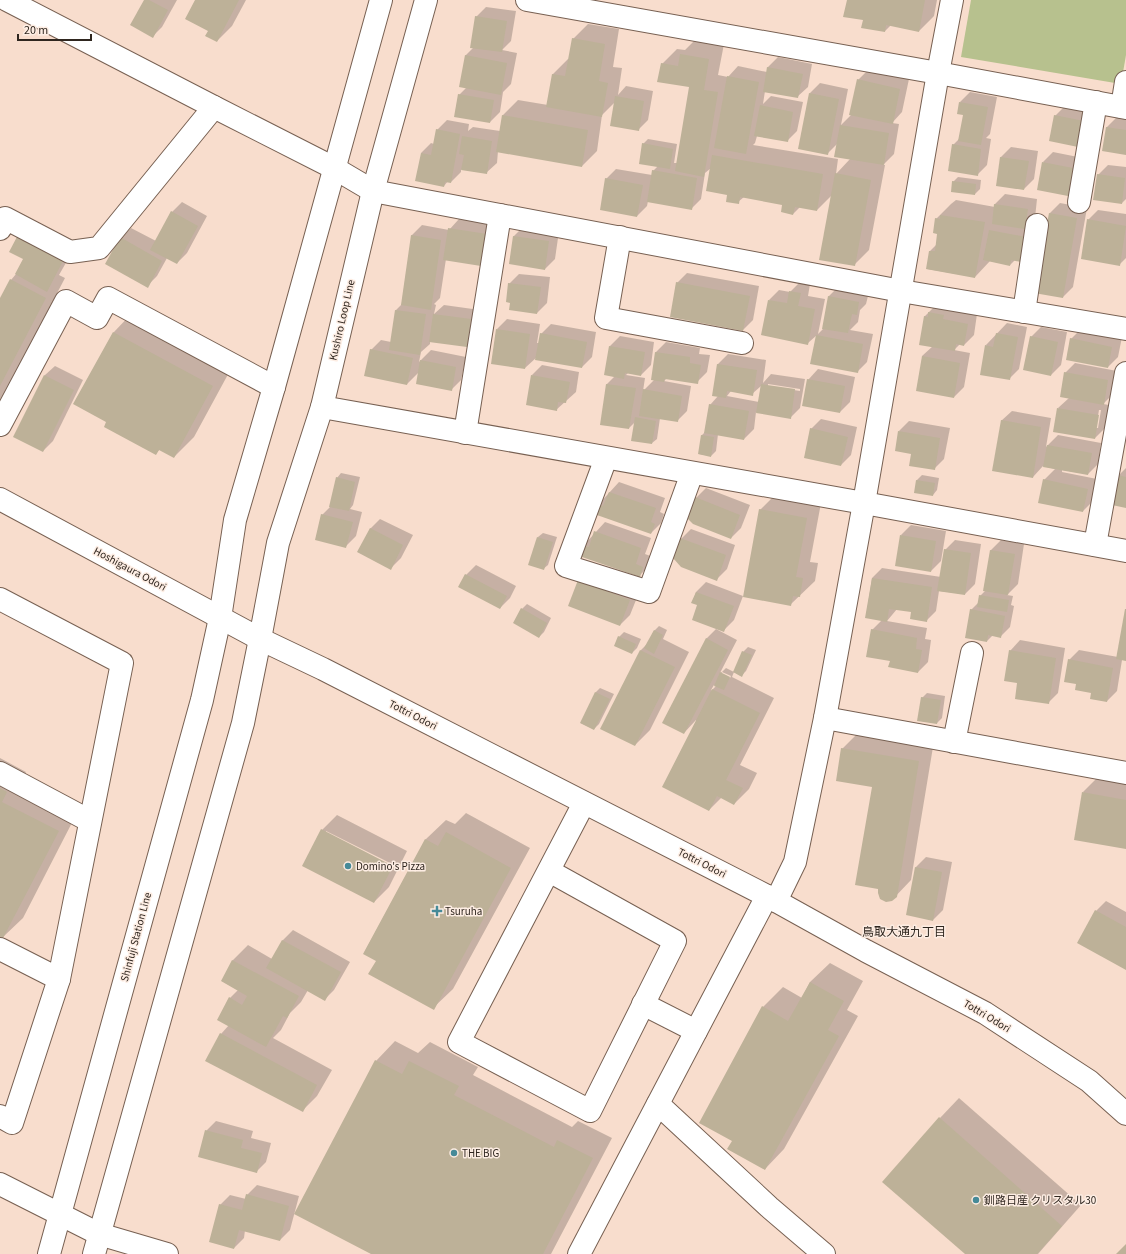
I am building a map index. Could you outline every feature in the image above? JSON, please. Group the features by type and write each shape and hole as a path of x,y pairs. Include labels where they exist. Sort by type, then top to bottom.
{"main road":[{"path":"7,0 214,108 334,168 373,191 901,291 1126,329"},
{"path":"220,618 235,520 274,387 381,0"},
{"name":"Kushiro Loop Line","path":"260,639 278,543 322,408 373,191 426,0"},
{"path":"527,0 1124,107 1126,82"},
{"path":"579,1254 696,1031 771,899 795,862 825,718 952,0"},
{"path":"1079,202 1096,102"},
{"path":"0,229 5,218 70,252 99,248 214,108"},
{"path":"465,432 500,215"},
{"path":"1024,312 1037,225"},
{"path":"620,237 606,318 742,343"},
{"path":"0,425 66,301 97,318 108,298 274,387"},
{"path":"1095,545 1126,374"},
{"path":"322,408 465,432 1126,551"},
{"path":"606,458 566,566 649,592 692,473"},
{"name":"Hoshigaura Odori","path":"0,499 260,639"},
{"path":"0,598 122,663 59,979 12,1122 0,1116"},
{"name":"Shinfuji Station Line","path":"48,1254 202,700 220,618"},
{"path":"96,1244 243,723 260,639"},
{"name":"Tottri Odori","path":"260,639 323,669 771,899 866,951 985,1013 1089,1081 1126,1114"},
{"path":"954,742 972,653"},
{"path":"825,718 1126,774"},
{"path":"0,774 90,821"},
{"path":"548,871 675,941 590,1111 459,1042 548,871 584,803"},
{"path":"0,949 59,979"},
{"path":"643,1004 696,1031"},
{"path":"658,1104 769,1207 824,1254"},
{"path":"0,1184 60,1214 96,1244 167,1254"}],"green space":[{"path":"971,0 1126,0 1126,55 1121,84 961,57"}],"building":[{"path":"144,0 149,0 168,10 153,38 130,25"},
{"path":"195,0 239,0 217,42 205,36 208,31 185,19"},
{"path":"847,0 925,0 919,32 886,25 885,32 861,28 863,20 843,17"},
{"path":"475,16 507,21 502,52 470,48"},
{"path":"572,38 605,44 599,81 608,83 602,117 546,107 552,74 565,76"},
{"path":"680,54 709,59 704,90 718,92 704,177 675,171 689,87 657,82 661,63 678,66"},
{"path":"465,55 507,63 501,95 459,87"},
{"path":"767,67 803,74 798,98 763,92"},
{"path":"727,76 759,82 746,154 714,148"},
{"path":"857,79 900,89 893,124 849,115"},
{"path":"809,93 839,99 828,155 798,149"},
{"path":"458,94 494,100 490,123 454,117"},
{"path":"615,96 644,101 639,131 610,126"},
{"path":"959,102 988,107 981,145 958,141 963,115 957,114"},
{"path":"760,105 793,112 788,142 754,136"},
{"path":"502,115 588,130 582,167 496,152"},
{"path":"1054,115 1084,121 1078,147 1049,141"},
{"path":"840,125 889,133 884,165 834,157"},
{"path":"1106,127 1126,130 1126,155 1102,151"},
{"path":"436,129 460,134 451,183 445,182 444,187 415,181 421,153 431,155"},
{"path":"462,136 492,141 487,174 461,170 464,155 459,154"},
{"path":"642,143 673,149 670,169 639,164"},
{"path":"952,144 981,149 978,176 948,171"},
{"path":"712,155 823,174 817,211 795,207 793,215 781,212 782,205 740,197 739,204 726,202 727,195 706,191"},
{"path":"1000,157 1029,161 1024,190 996,186"},
{"path":"1042,162 1073,168 1068,196 1037,190"},
{"path":"652,170 697,178 692,210 647,202"},
{"path":"835,173 871,180 855,266 819,260"},
{"path":"1097,174 1125,178 1122,204 1093,200"},
{"path":"605,178 643,185 637,217 600,210"},
{"path":"952,181 976,184 975,195 951,192"},
{"path":"994,204 1028,209 1025,229 992,224"},
{"path":"171,211 198,226 177,264 150,250"},
{"path":"1049,213 1077,218 1063,298 1034,293"},
{"path":"940,215 985,222 975,278 926,269 929,251 935,251 937,234 933,233 935,218 940,219"},
{"path":"1087,219 1126,226 1120,266 1081,259"},
{"path":"448,228 487,234 481,266 443,260"},
{"path":"989,230 1026,237 1021,262 1011,260 1010,266 983,260"},
{"path":"19,233 65,257 47,292 15,274 23,259 9,252"},
{"path":"411,235 441,240 431,310 401,305"},
{"path":"513,236 549,241 545,270 509,264"},
{"path":"120,237 162,261 148,288 105,264"},
{"path":"10,279 46,298 0,386 0,298"},
{"path":"676,282 750,296 743,331 670,317"},
{"path":"508,283 541,287 537,314 509,310 510,303 506,302"},
{"path":"789,291 801,293 798,306 815,309 808,345 761,335 768,300 787,303"},
{"path":"828,296 859,302 857,315 852,314 848,333 822,329"},
{"path":"395,310 426,314 420,355 389,350"},
{"path":"928,312 944,315 943,319 968,324 964,346 956,344 955,351 919,345 924,316 928,317"},
{"path":"433,314 471,319 467,347 429,342"},
{"path":"496,329 530,334 525,369 491,364"},
{"path":"113,332 213,386 174,458 159,450 156,455 104,427 106,422 73,404"},
{"path":"540,333 587,342 582,368 535,360"},
{"path":"996,333 1018,337 1010,380 980,375 985,345 993,347"},
{"path":"816,335 863,344 858,373 810,364"},
{"path":"1030,336 1058,342 1051,376 1023,370"},
{"path":"1070,338 1112,347 1108,368 1066,360"},
{"path":"609,346 645,352 641,376 625,373 624,379 604,375"},
{"path":"370,349 413,358 407,385 364,376"},
{"path":"655,352 690,357 690,363 701,365 698,384 665,379 664,382 651,380"},
{"path":"922,356 960,363 954,398 916,391"},
{"path":"420,360 456,367 452,391 416,384"},
{"path":"717,364 757,370 753,396 727,391 726,398 712,396"},
{"path":"1064,372 1108,380 1104,405 1060,397"},
{"path":"44,375 74,390 43,452 13,437"},
{"path":"531,375 570,382 566,403 558,402 557,411 526,405"},
{"path":"807,379 845,386 840,413 802,406"},
{"path":"606,384 636,388 629,429 600,425"},
{"path":"761,384 795,389 791,419 756,413"},
{"path":"643,389 682,396 678,422 639,416"},
{"path":"709,404 749,411 744,440 704,433"},
{"path":"1057,408 1099,415 1095,439 1053,432"},
{"path":"635,417 656,421 652,444 631,441"},
{"path":"1001,420 1041,427 1033,478 992,471"},
{"path":"810,428 848,437 841,466 804,458"},
{"path":"898,431 940,438 935,470 909,466 911,454 895,451"},
{"path":"701,435 714,437 711,457 698,454"},
{"path":"1047,445 1092,453 1088,475 1043,467"},
{"path":"1118,475 1126,477 1126,508 1112,505"},
{"path":"336,477 355,482 349,511 329,507"},
{"path":"1043,479 1088,489 1083,512 1038,503"},
{"path":"916,480 935,483 933,496 914,493"},
{"path":"609,492 656,508 651,522 655,524 651,534 594,514 597,504 603,506"},
{"path":"695,497 740,515 731,539 693,524 687,518"},
{"path":"759,509 807,518 796,577 803,578 800,597 793,596 791,606 743,597"},
{"path":"321,514 353,522 346,548 315,540"},
{"path":"370,528 403,545 391,570 357,552"},
{"path":"594,531 641,548 636,564 643,567 640,577 579,556 583,545 589,547"},
{"path":"900,535 936,541 931,572 895,566"},
{"path":"537,537 553,542 544,570 528,565"},
{"path":"680,538 726,555 717,581 681,567 673,558"},
{"path":"944,549 971,553 965,595 937,591"},
{"path":"990,550 1015,554 1008,595 983,591"},
{"path":"465,574 507,596 500,609 458,587"},
{"path":"872,578 932,587 927,622 910,619 911,612 889,609 887,622 865,618"},
{"path":"578,580 630,600 620,626 568,606"},
{"path":"696,592 734,606 724,632 692,620 697,605 691,603"},
{"path":"979,595 1009,600 1007,612 977,607"},
{"path":"521,608 547,623 539,638 513,623"},
{"path":"970,609 1005,616 1001,638 988,635 987,642 965,638"},
{"path":"1126,609 1126,661 1116,659"},
{"path":"871,629 917,638 916,649 922,650 918,673 888,667 890,661 866,657"},
{"path":"654,630 663,635 654,654 644,648"},
{"path":"618,636 636,644 632,654 614,646"},
{"path":"706,638 728,650 684,734 662,723"},
{"path":"640,650 675,667 635,746 600,729"},
{"path":"1009,650 1056,658 1049,704 1015,699 1017,683 1004,681"},
{"path":"742,651 752,655 742,677 733,672"},
{"path":"1068,659 1113,668 1107,702 1090,699 1091,693 1075,690 1076,684 1064,682"},
{"path":"720,672 730,677 724,690 714,686"},
{"path":"712,689 760,713 726,780 743,788 734,805 717,796 709,811 662,787"},
{"path":"595,692 610,699 594,730 580,723"},
{"path":"921,697 941,700 937,724 917,721"},
{"path":"841,748 919,761 897,897 892,901 886,902 880,899 878,889 855,885 872,787 836,781"},
{"path":"0,788 7,792 2,802 59,831 3,938 0,937"},
{"path":"1082,792 1126,800 1126,849 1074,840"},
{"name":"Domino's Pizza","path":"321,829 393,866 374,903 302,866"},
{"name":"Tsuruha","path":"446,832 511,868 434,1010 368,974 376,961 363,954 425,839 438,846"},
{"path":"915,867 942,872 933,921 906,915"},
{"path":"1095,910 1126,927 1126,970 1077,943"},
{"path":"282,940 341,972 325,1001 266,968"},
{"path":"232,960 299,996 287,1018 283,1016 266,1047 217,1020 229,997 242,1005 247,996 221,981"},
{"path":"810,982 844,1001 828,1030 839,1036 765,1170 727,1149 732,1141 699,1123 762,1006 788,1021"},
{"path":"220,1033 317,1085 303,1112 205,1061"},
{"name":"THE BIG","path":"375,1060 402,1074 409,1061 459,1086 454,1095 554,1147 557,1140 593,1158 543,1254 371,1254 294,1214"},
{"path":"939,1117 1062,1226 1037,1254 965,1254 882,1182"},
{"path":"205,1130 243,1140 241,1148 262,1153 257,1173 198,1157"},
{"path":"246,1194 289,1206 280,1241 239,1230 234,1249 209,1242 219,1204 242,1210"},
{"path":"1126,1244 1126,1254 1116,1254"}],"place":[{"name":"Domino's Pizza","path":"348,866"},
{"name":"Tsuruha","path":"437,911"},
{"name":"THE BIG","path":"454,1153"},
{"name":"釧路日産 クリスタル30","path":"976,1200"}],"district":[{"name":"鳥取大通九丁目","path":"904,932"}]}
